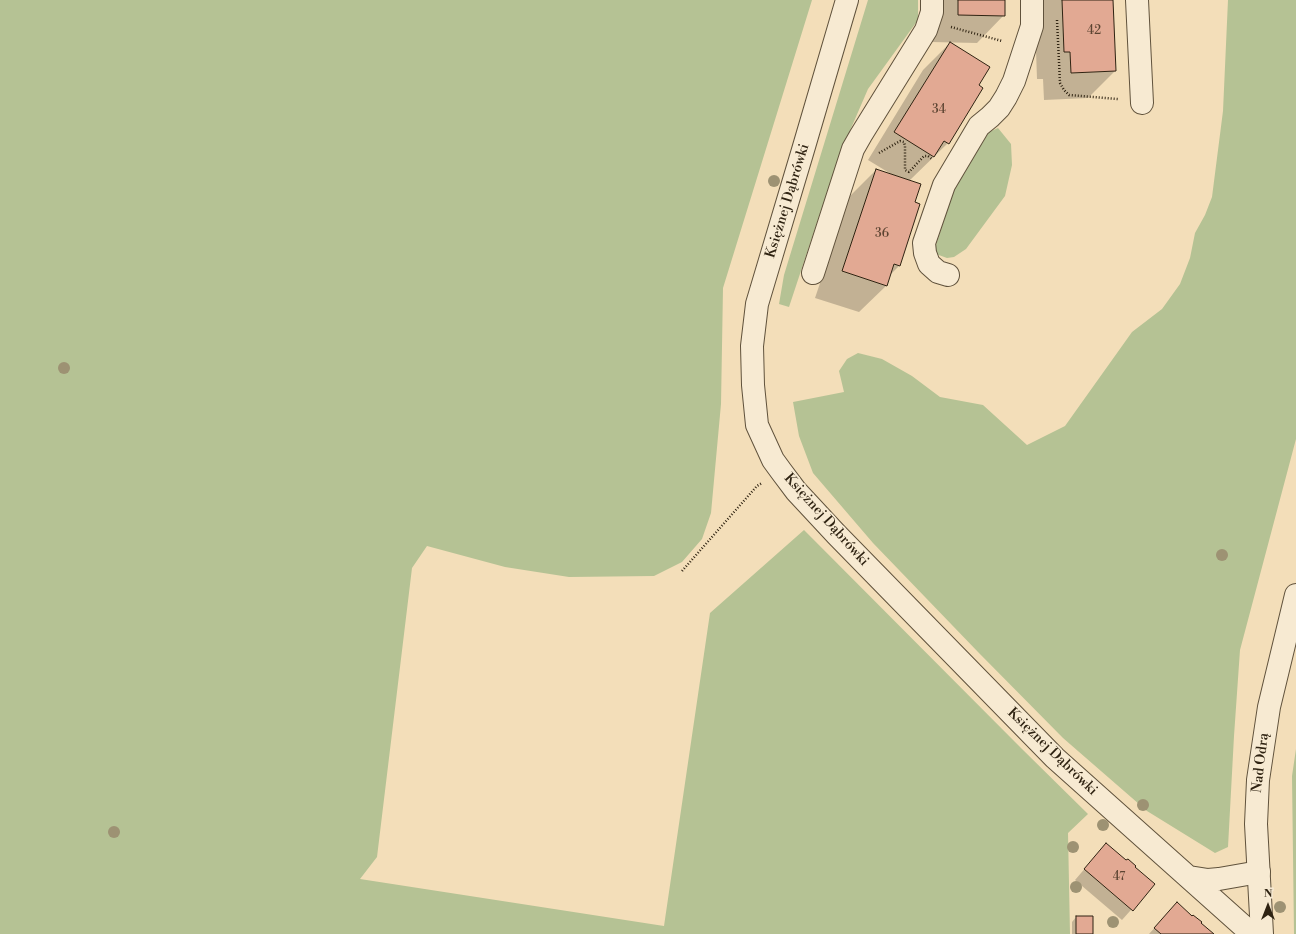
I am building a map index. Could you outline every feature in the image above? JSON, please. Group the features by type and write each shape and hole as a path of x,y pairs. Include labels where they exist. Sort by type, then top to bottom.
{"street":[{"name":"Księżnej Dąbrówki","path":"847,0 756,304 752,346 757,425 773,460 796,491 836,534 1055,758 1252,934"},
{"path":"813,273 853,149 926,30 932,12 932,0"},
{"path":"948,275 938,272 929,264 924,253 924,243 944,185 979,126 999,108 1014,80 1032,26 1032,0"},
{"path":"1132,101 1137,0"},
{"name":"Nad Odrą","path":"1262,934 1256,807 1262,749 1274,683 1296,595"},
{"path":"1189,877 1208,880 1259,872"}],"path":[{"path":"1057,18 1060,83 1064,90 1069,95 1132,101"},
{"path":"930,21 1005,42"},
{"path":"874,155 900,141 904,142 905,146 905,170 909,172 924,156 928,156 935,160"},
{"path":"682,571 758,486 781,471"}],"green space":[{"path":"0,0 812,0 723,288 721,404 711,513 702,539 682,562 654,576 569,577 505,567 427,546 412,568 377,857 360,879 664,926 710,613 804,530 1088,814 1068,833 1070,934 0,934"},
{"path":"868,0 918,0 918,20 868,89 839,156 789,307 779,304 784,275"},
{"path":"1228,0 1296,0 1296,439 1240,650 1228,847 1215,853 1147,811 1063,738 873,543 813,473 799,436 793,402 844,392 839,371 847,359 858,353 882,359 912,376 940,397 983,405 1027,445 1065,426 1132,332 1162,309 1180,284 1190,258 1195,233 1205,215 1212,197 1223,111"},
{"path":"998,128 1011,144 1012,165 1005,196 966,249 954,257 947,258 936,254 936,245 954,190 989,132"},
{"path":"1296,749 1296,934 1294,934 1292,776"}],"building":[{"path":"958,0 1005,0 1005,16 958,15"},
{"path":"1062,0 1113,0 1116,71 1071,73 1070,52 1064,52"},
{"path":"950,42 990,67 979,85 983,88 949,144 944,141 934,157 894,132"},
{"path":"876,169 921,184 915,202 920,204 900,266 894,264 887,286 842,271"},
{"path":"1106,843 1126,860 1128,859 1155,884 1133,911 1084,869"},
{"path":"1177,902 1192,916 1193,915 1202,922 1201,923 1214,934 1161,934 1154,928"},
{"path":"1076,916 1093,916 1093,934 1076,934"}]}
